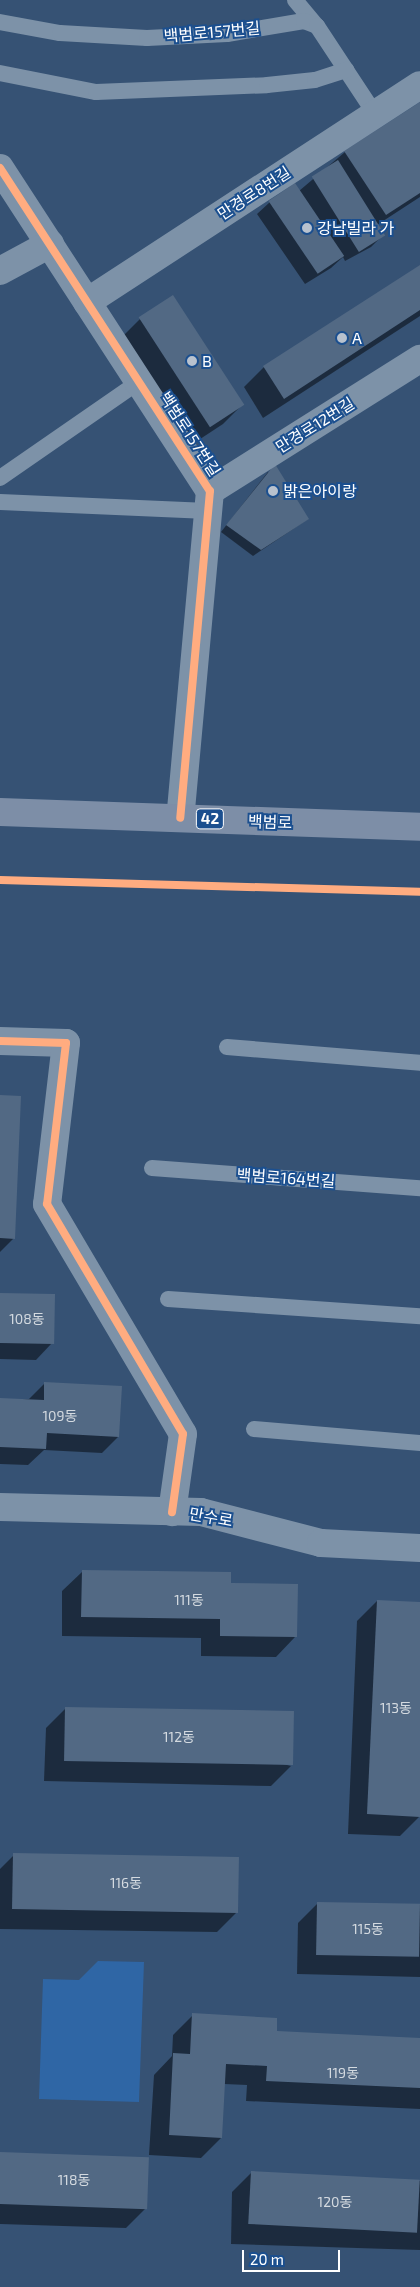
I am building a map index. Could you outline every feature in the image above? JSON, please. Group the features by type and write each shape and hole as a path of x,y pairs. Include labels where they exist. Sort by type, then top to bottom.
{"main road":[{"name":"백범로","path":"0,812 420,827"}],"street":[{"name":"만경로8번길","path":"87,302 420,85"},
{"name":"백범로157번길","path":"0,168 135,375 209,501"},
{"path":"0,271 50,244"},
{"name":"만경로12번길","path":"209,501 420,358"},
{"path":"180,818 209,501"},
{"path":"0,1041 66,1043 47,1204 184,1434 172,1512"},
{"name":"만수로","path":"0,1507 201,1512 321,1543 420,1548"}],"lane":[{"path":"295,0 317,26 375,114"},
{"name":"백범로157번길","path":"0,22 60,33 146,38 227,34 304,20 317,26"},
{"path":"0,73 96,92 115,92 267,85 315,80 346,70"},
{"path":"0,478 133,386 135,375"},
{"path":"0,502 209,501"},
{"path":"227,1047 420,1062"},
{"name":"백범로164번길","path":"152,1168 420,1188"},
{"path":"168,1299 420,1316"},
{"path":"254,1429 420,1443"}],"shaded area":[{"path":"98,1961 144,1962 139,2102 39,2099 43,1979 79,1980"}],"building":[{"path":"420,102 420,193 386,215 344,151"},
{"name":"강남빌라 가","path":"338,160 385,235 359,252 312,176"},
{"name":"강남빌라 가","path":"295,183 344,256 318,274 268,201"},
{"name":"A","path":"420,265 420,310 284,399 263,366"},
{"name":"B","path":"173,295 244,405 210,427 139,317"},
{"name":"밝은아이랑","path":"275,464 309,519 261,550 226,525"},
{"path":"0,1095 21,1096 15,1239 0,1238"},
{"path":"0,1293 55,1294 54,1344 0,1343"},
{"path":"44,1382 122,1386 119,1437 47,1433 46,1449 0,1447 0,1398 44,1400"},
{"path":"82,1570 231,1572 231,1583 298,1584 297,1637 220,1636 220,1619 81,1617"},
{"path":"377,1600 420,1602 420,1817 367,1814"},
{"path":"65,1707 294,1711 293,1765 64,1761"},
{"path":"13,1853 239,1857 238,1913 12,1909"},
{"path":"317,1902 420,1904 419,1957 316,1955"},
{"path":"192,2013 277,2018 277,2031 420,2038 420,2088 266,2081 267,2066 226,2064 222,2138 169,2135 173,2053 190,2054"},
{"path":"0,2152 149,2157 147,2209 0,2204"},
{"path":"251,2171 420,2180 417,2233 248,2224"}],"cycle path":[{"path":"0,168 210,491 180,818"},
{"path":"0,880 420,892"},
{"path":"0,1041 66,1043 47,1204 183,1434 172,1512"}],"place":[{"name":"강남빌라 가","path":"307,228"},
{"name":"A","path":"342,338"},
{"name":"B","path":"192,361"},
{"name":"밝은아이랑","path":"273,491"}]}
